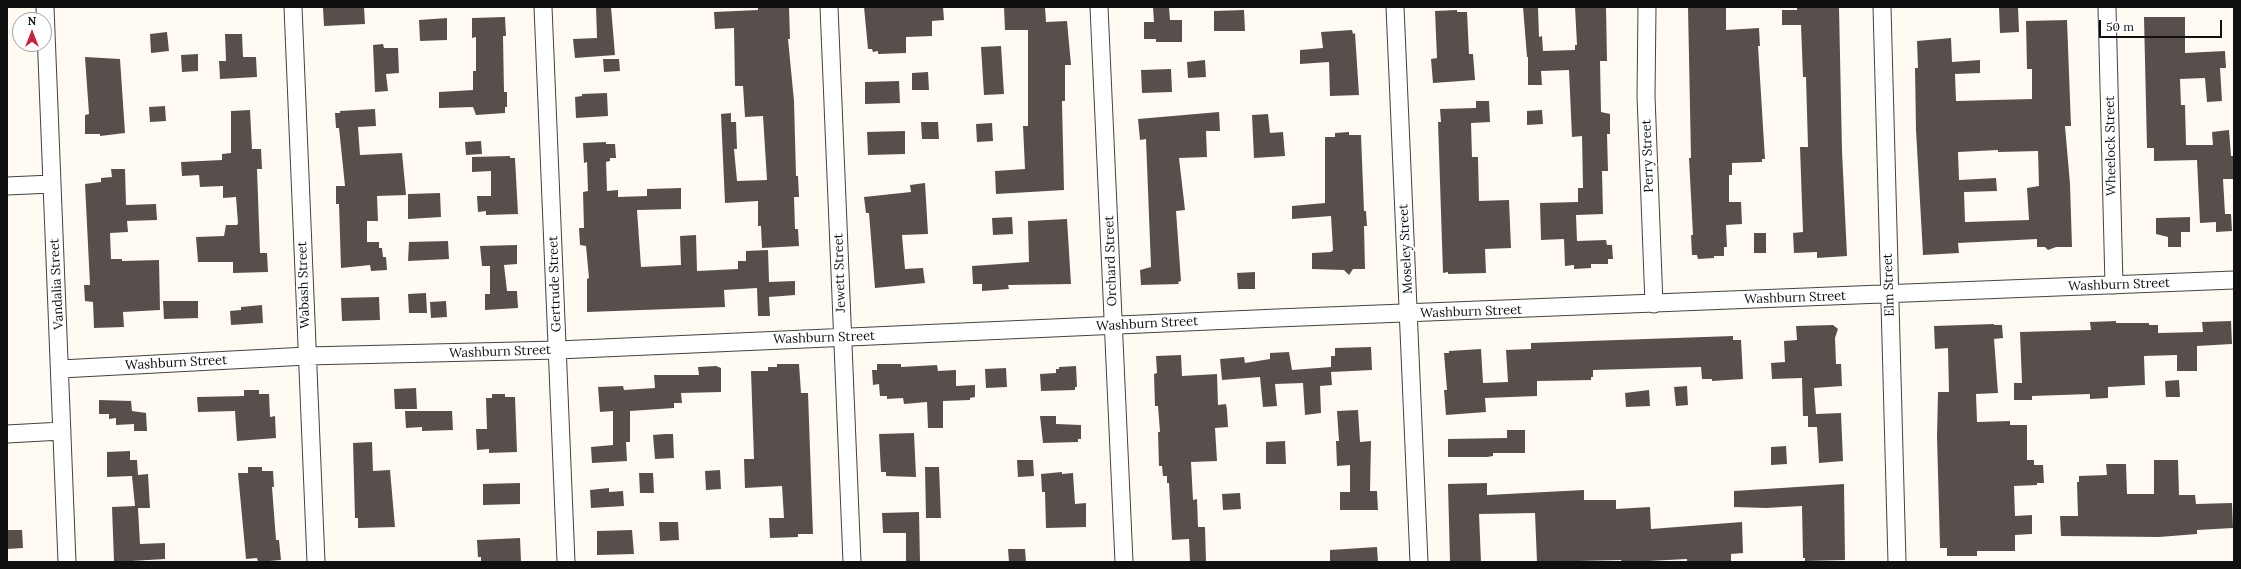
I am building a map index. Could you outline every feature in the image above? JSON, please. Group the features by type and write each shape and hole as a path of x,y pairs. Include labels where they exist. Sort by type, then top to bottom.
{"street":[{"name":"Vandalia Street","path":"45,7 61,369 67,562"},
{"name":"Wabash Street","path":"293,7 316,562"},
{"name":"Gertrude Street","path":"543,7 566,562"},
{"name":"Jewett Street","path":"829,7 852,562"},
{"name":"Orchard Street","path":"1100,7 1124,562"},
{"name":"Moseley Street","path":"1395,7 1419,562"},
{"name":"Perry Street","path":"1647,7 1646,96 1654,304"},
{"name":"Elm Street","path":"1882,7 1897,562"},
{"name":"Wheelock Street","path":"2107,7 2114,285"},
{"path":"7,186 52,184"},
{"name":"Washburn Street","path":"61,369 307,356 558,350 2234,280"},
{"path":"7,434 62,431"}],"building":[{"path":"364,7 365,24 324,26 323,8"},
{"path":"596,7 611,7 615,55 575,58 573,39 597,38"},
{"path":"758,7 789,7 790,39 788,39 794,101 796,176 798,176 799,197 794,197 795,229 798,229 799,246 762,248 761,226 758,226 758,201 725,203 721,114 731,113 731,122 736,122 737,149 734,149 737,181 767,180 763,116 745,117 743,86 735,86 734,28 715,29 714,12 758,10"},
{"path":"864,7 943,7 944,20 932,21 932,36 906,37 906,53 878,54 878,51 873,52 872,49 868,49"},
{"path":"1004,7 1045,7 1046,22 1067,21 1071,65 1065,65 1065,101 1062,101 1064,190 996,194 995,171 1025,169 1023,126 1028,126 1028,30 1005,30"},
{"path":"1153,7 1169,7 1170,20 1182,20 1182,42 1156,42 1156,39 1144,39 1144,22 1154,22"},
{"path":"1523,7 1538,7 1539,37 1542,36 1543,51 1575,50 1575,45 1577,45 1575,7 1606,7 1607,61 1600,61 1601,112 1610,114 1610,134 1607,134 1608,171 1602,171 1603,214 1576,215 1577,241 1606,240 1607,245 1612,245 1613,259 1608,259 1608,264 1591,264 1591,268 1574,269 1574,265 1565,266 1564,239 1541,240 1540,203 1578,202 1578,188 1583,188 1582,136 1572,137 1569,70 1541,71 1542,85 1528,85 1528,57"},
{"path":"1688,7 1726,7 1726,30 1759,28 1760,46 1758,46 1765,159 1762,159 1762,162 1732,163 1732,175 1729,175 1729,202 1741,202 1742,224 1726,225 1727,247 1724,247 1724,256 1714,256 1714,258 1698,259 1697,255 1692,255 1691,235 1693,235 1689,158 1691,158"},
{"path":"1797,7 1839,7 1842,151 1847,256 1817,258 1817,252 1794,253 1793,233 1803,232 1800,147 1808,147 1806,77 1803,77 1801,25 1782,25 1782,10 1797,10"},
{"path":"1999,7 2018,7 2019,32 2000,33"},
{"path":"1244,10 1245,31 1214,31 1214,11"},
{"path":"1457,10 1457,12 1467,12 1469,54 1473,54 1475,80 1433,83 1431,59 1437,58 1435,11"},
{"path":"505,17 506,36 503,36 504,92 507,92 507,107 505,107 505,113 476,115 473,107 439,108 439,92 473,90 473,71 476,71 476,37 472,38 472,18"},
{"path":"2144,17 2185,17 2185,53 2225,51 2226,68 2220,68 2222,101 2207,102 2205,78 2180,79 2181,105 2185,105 2186,145 2213,145 2212,132 2229,130 2231,156 2234,156 2234,179 2223,179 2225,214 2231,214 2232,231 2216,232 2216,222 2200,223 2197,160 2154,161 2154,148 2147,148"},
{"path":"447,18 447,40 420,41 419,20"},
{"path":"2067,20 2071,126 2065,126 2070,184 2072,247 2056,247 2048,250 2045,247 2037,247 2037,239 1958,243 1959,253 1923,255 1916,130 1915,68 1918,68 1917,41 1951,38 1952,62 1980,60 1980,73 1955,74 1956,101 2032,99 2032,69 2027,69 2026,21","holes":["1998,150 1998,152 2038,151 2039,186 2027,188 2029,220 1965,222 1964,192 1997,191 1996,178 1959,180 1958,152"]},
{"path":"1352,30 1353,34 1355,33 1359,95 1330,96 1329,62 1300,64 1300,50 1323,48 1321,32"},
{"path":"167,32 169,51 151,53 150,34"},
{"path":"225,34 242,34 243,57 256,57 257,77 220,79 219,61 226,61"},
{"path":"383,44 384,48 398,48 399,73 386,74 388,91 375,92 373,45"},
{"path":"1001,46 1004,94 984,95 981,47"},
{"path":"198,54 198,71 182,72 181,55"},
{"path":"85,57 120,59 125,133 100,136 100,134 85,134 85,115 89,114"},
{"path":"603,59 619,59 620,71 604,72"},
{"path":"1205,60 1206,77 1188,78 1187,62"},
{"path":"1171,69 1172,92 1142,93 1141,70"},
{"path":"928,72 929,90 912,90 912,73"},
{"path":"899,81 900,103 865,104 865,82"},
{"path":"607,93 608,116 576,118 575,97 582,96 582,94"},
{"path":"1476,101 1489,101 1490,122 1471,123 1472,157 1478,157 1479,201 1509,200 1511,248 1485,249 1486,273 1448,274 1448,272 1443,273 1438,122 1441,122 1440,109 1476,108"},
{"path":"165,106 166,121 150,122 149,107"},
{"path":"375,109 376,126 358,127 360,155 402,153 406,195 377,196 378,221 367,221 367,242 379,242 379,248 382,248 383,257 386,257 387,270 371,271 370,265 341,268 339,204 336,204 336,186 345,186 339,128 336,128 335,113 340,113 340,111"},
{"path":"250,110 252,149 261,149 262,169 257,169 260,253 267,253 268,272 233,273 233,262 198,262 196,237 224,236 226,225 237,225 236,197 223,198 223,186 200,187 199,175 182,176 181,162 222,160 222,154 231,153 231,111"},
{"path":"1542,110 1543,124 1527,125 1527,111"},
{"path":"1219,112 1220,131 1206,131 1207,157 1179,158 1185,210 1176,211 1181,281 1178,282 1179,284 1141,285 1140,270 1151,267 1146,139 1140,140 1138,119"},
{"path":"1268,114 1270,133 1283,132 1285,156 1254,158 1252,115"},
{"path":"921,122 938,122 939,139 922,139"},
{"path":"992,123 993,141 977,142 976,124"},
{"path":"905,131 905,154 868,155 867,132"},
{"path":"1349,132 1349,135 1361,135 1364,211 1366,211 1367,226 1364,226 1365,269 1353,269 1349,275 1344,270 1312,269 1312,253 1331,252 1333,250 1331,216 1292,219 1292,206 1325,203 1325,137 1335,137 1335,133"},
{"path":"481,141 482,154 466,155 465,142"},
{"path":"606,142 606,144 615,144 616,158 610,158 610,161 606,162 607,191 618,190 618,197 647,196 647,189 681,188 681,209 637,210 641,267 681,265 680,236 696,235 697,271 738,269 738,261 746,261 746,251 768,250 769,282 795,281 795,295 769,297 770,316 758,316 757,288 724,290 725,307 587,312 587,279 589,278 586,246 580,245 579,228 584,228 583,192 588,191 587,162 584,163 583,143"},
{"path":"510,156 510,158 515,158 518,214 486,215 486,211 478,212 477,196 491,196 491,171 472,172 472,157"},
{"path":"111,169 125,169 126,205 156,204 157,220 127,221 128,232 110,233 111,259 122,259 122,261 159,260 160,310 123,312 124,327 94,328 93,302 85,301 84,285 90,285 85,184 101,182 101,178 112,177"},
{"path":"925,183 928,234 902,235 905,269 923,268 925,283 875,288 869,213 866,213 864,197 911,192 910,185"},
{"path":"440,193 441,217 408,219 408,194"},
{"path":"1012,217 1013,234 993,235 992,218"},
{"path":"2190,217 2190,232 2181,232 2181,247 2168,247 2168,237 2156,234 2156,218"},
{"path":"1067,219 1071,284 1008,285 1009,289 982,291 982,284 973,284 972,266 1029,262 1028,221"},
{"path":"1754,233 1766,233 1766,253 1754,253"},
{"path":"448,241 449,259 408,261 409,242"},
{"path":"517,245 517,264 504,265 507,291 517,291 518,308 485,310 485,294 490,294 490,266 482,266 480,246"},
{"path":"1255,272 1255,289 1238,289 1237,273"},
{"path":"426,293 427,313 409,313 408,294"},
{"path":"379,297 380,320 342,321 341,298"},
{"path":"163,301 198,301 198,318 164,319"},
{"path":"446,301 447,317 431,318 430,302"},
{"path":"262,305 263,323 231,325 230,311 241,310 241,307"},
{"path":"2116,321 2116,323 2149,323 2149,325 2158,325 2158,333 2203,332 2202,322 2231,321 2232,344 2197,346 2197,371 2177,371 2177,355 2144,356 2145,385 2108,387 2108,398 2090,399 2090,394 2032,396 2032,400 2014,400 2014,383 2022,383 2020,332 2091,330 2090,322"},
{"path":"1833,325 1838,329 1835,338 1836,364 1841,364 1842,386 1814,388 1816,414 1841,413 1843,461 1819,463 1817,427 1808,427 1808,416 1803,416 1802,378 1772,379 1771,363 1785,362 1784,341 1797,340 1796,326"},
{"path":"2002,325 2003,338 1994,339 1998,393 1976,394 1977,422 2010,421 2010,425 2027,425 2027,460 2034,460 2034,465 2043,465 2044,483 2037,483 2037,485 2014,486 2015,516 2032,515 2032,534 2015,535 2015,551 1977,551 1977,556 1947,556 1947,548 1940,548 1937,436 1938,392 1949,392 1948,348 1935,349 1934,326"},
{"path":"1733,336 1733,340 1741,340 1743,379 1712,381 1712,379 1702,379 1701,367 1593,370 1593,377 1591,377 1591,380 1537,381 1537,396 1485,398 1486,412 1446,415 1444,390 1447,390 1444,353 1449,353 1449,351 1481,349 1483,383 1508,382 1506,350 1531,349 1531,343"},
{"path":"1371,347 1372,370 1331,372 1332,385 1320,386 1321,413 1305,415 1303,383 1275,384 1277,406 1263,407 1260,377 1222,380 1220,359 1244,357 1245,363 1270,359 1270,353 1289,352 1292,370 1331,367 1331,356 1335,356 1335,348"},
{"path":"1181,355 1182,376 1217,374 1218,405 1226,404 1227,410 1228,427 1215,428 1217,461 1191,462 1193,500 1197,499 1198,527 1205,527 1206,562 1190,562 1189,539 1172,540 1169,483 1167,483 1167,476 1163,476 1162,466 1159,466 1158,432 1160,432 1158,406 1155,406 1154,374 1157,373 1156,356"},
{"path":"777,364 799,364 801,393 808,393 813,534 798,534 798,537 770,538 769,518 784,518 782,486 745,488 744,459 754,459 751,371 768,371 768,367 777,367"},
{"path":"877,364 901,364 901,367 937,365 938,371 956,370 956,386 975,385 975,397 970,398 970,400 943,401 943,428 928,428 927,402 904,404 903,398 887,399 887,396 880,396 879,384 873,385 872,370 877,370"},
{"path":"716,366 721,368 721,392 681,393 682,403 674,403 674,408 630,411 630,442 626,442 627,461 592,463 591,447 613,445 613,411 600,412 598,387 623,386 624,390 655,388 654,375 699,375 698,367"},
{"path":"1076,366 1077,387 1075,387 1075,390 1041,391 1040,374 1056,373 1056,369 1059,369 1059,367"},
{"path":"1006,368 1007,387 986,388 985,369"},
{"path":"2179,380 2180,397 2166,397 2165,381"},
{"path":"1687,386 1688,405 1676,406 1674,387"},
{"path":"416,388 417,409 395,409 394,389"},
{"path":"244,390 259,390 259,394 269,394 270,417 275,416 276,438 237,441 235,411 198,412 197,397 244,396"},
{"path":"1649,390 1650,406 1626,407 1625,393"},
{"path":"492,394 505,394 505,397 515,397 517,452 489,453 489,449 477,450 476,429 487,429 486,398 492,398"},
{"path":"99,400 131,401 132,411 146,413 147,431 134,431 134,424 116,425 116,418 109,419 109,414 99,414"},
{"path":"1358,410 1360,442 1371,441 1370,491 1377,491 1378,510 1340,510 1340,492 1350,492 1350,465 1337,466 1336,441 1339,441 1337,411"},
{"path":"405,411 452,411 453,430 422,431 422,427 406,428"},
{"path":"1040,416 1056,416 1056,424 1081,425 1081,439 1078,439 1078,442 1043,443"},
{"path":"1507,430 1525,430 1525,453 1493,453 1493,456 1487,457 1448,457 1448,439 1507,438"},
{"path":"914,433 916,477 886,476 886,472 881,472 879,434"},
{"path":"673,434 674,458 655,459 653,435"},
{"path":"1285,441 1286,464 1266,464 1266,442"},
{"path":"372,442 373,471 390,470 395,527 358,528 358,518 355,518 353,443"},
{"path":"1786,446 1787,464 1771,465 1771,447"},
{"path":"130,451 130,460 137,460 138,475 148,474 150,508 138,508 140,544 165,543 165,559 114,562 112,507 135,506 132,476 107,477 107,452"},
{"path":"1017,460 1033,460 1034,476 1018,477"},
{"path":"2154,460 2178,460 2179,495 2195,495 2196,504 2232,503 2233,528 2197,530 2197,534 2159,537 2061,536 2060,516 2078,516 2077,482 2079,482 2079,476 2107,475 2106,464 2126,464 2127,494 2154,494"},
{"path":"248,467 262,467 262,471 273,471 274,487 272,487 276,540 279,540 281,560 258,562 257,558 246,559 238,473 248,473"},
{"path":"925,467 939,467 941,518 926,518"},
{"path":"720,470 721,489 706,490 705,471"},
{"path":"1062,472 1062,474 1073,473 1075,504 1086,503 1086,527 1046,528 1045,492 1042,492 1041,474"},
{"path":"639,473 653,473 654,493 640,493"},
{"path":"520,483 520,504 483,505 483,484"},
{"path":"1487,483 1487,495 1584,490 1584,500 1616,500 1616,509 1650,507 1651,529 1742,522 1743,553 1731,554 1731,561 1687,562 1687,559 1629,562 1622,562 1621,560 1537,562 1535,513 1479,514 1481,562 1450,562 1448,484"},
{"path":"1844,484 1845,560 1805,561 1805,558 1803,558 1802,506 1766,508 1734,507 1734,491"},
{"path":"609,488 609,492 623,491 624,506 591,508 590,490"},
{"path":"1240,493 1241,509 1223,510 1222,494"},
{"path":"919,512 920,562 906,562 906,533 883,533 882,513"},
{"path":"659,522 678,522 679,540 660,541"},
{"path":"7,530 22,530 23,548 7,549"},
{"path":"632,530 634,554 597,555 597,531"},
{"path":"520,538 521,561 481,562 481,557 478,557 477,540"},
{"path":"1377,547 1378,562 1330,562 1330,550"},
{"path":"1008,549 1025,549 1026,562 1009,562"}]}
